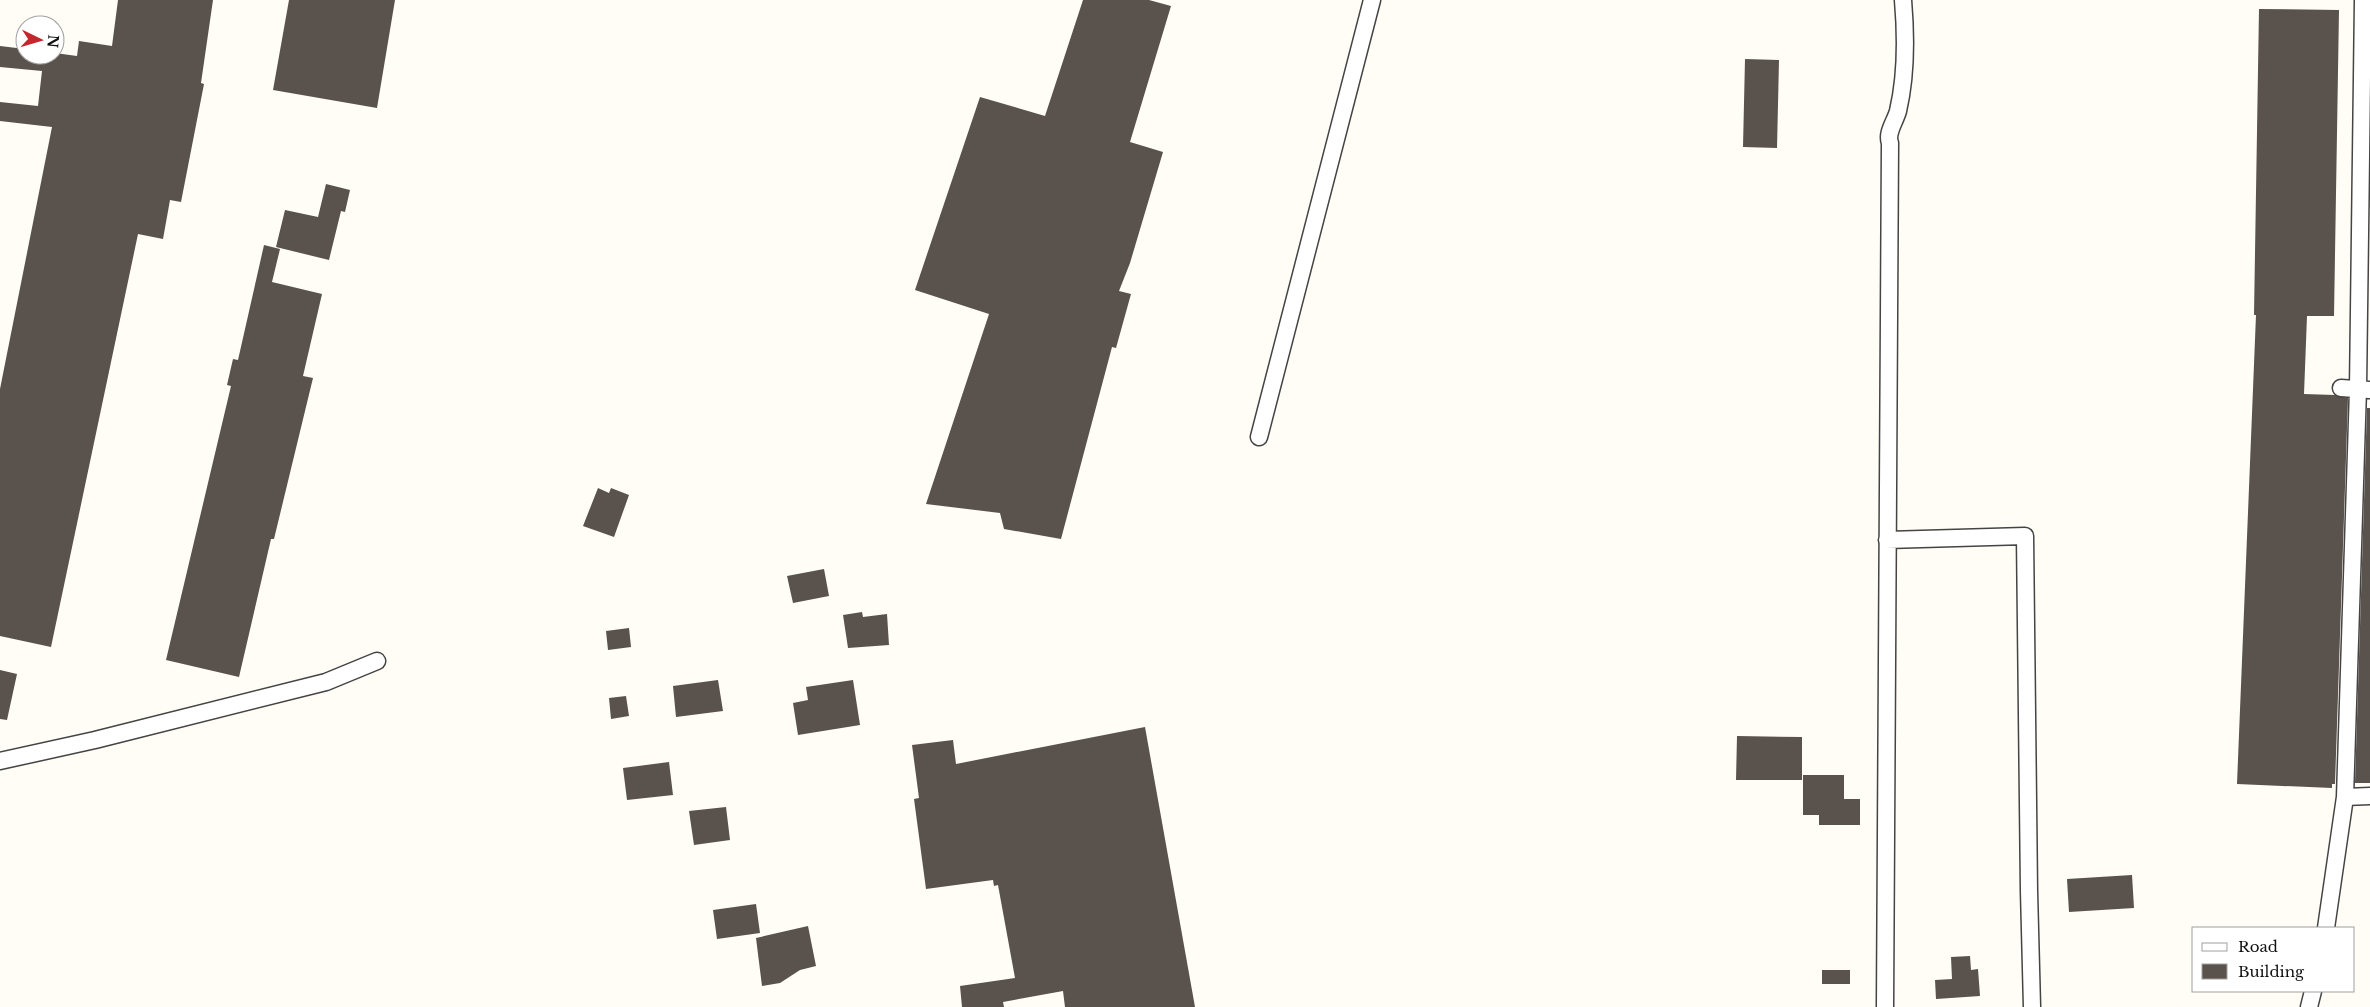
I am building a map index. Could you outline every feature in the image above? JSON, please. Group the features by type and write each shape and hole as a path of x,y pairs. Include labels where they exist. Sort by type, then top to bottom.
{"street":[{"path":"1259,437 1372,0"},
{"path":"1885,1007 1890,144 1888,136 1900,103 1905,20 1903,0"},
{"path":"2326,927 2345,796 2364,389 2363,0"},
{"path":"2341,388 2364,389"},
{"path":"1887,540 2025,536 2032,1007"},
{"path":"0,761 95,740 326,682 377,661"},
{"path":"2345,796 2370,796"},
{"path":"2310,1007 2313,992"}],"building":[{"path":"118,0 213,0 201,83 204,84 181,202 170,200 163,239 138,234 51,647 0,636 0,389 52,127 0,121 0,102 38,106 42,71 0,67 0,46 15,48 15,65 65,65 65,54 77,56 79,41 112,46"},
{"path":"289,0 395,0 377,108 273,90"},
{"path":"1083,0 1149,0 1171,6 1130,142 1163,152 1130,263 1119,291 1131,294 1116,348 1112,347 1061,539 1004,529 1000,513 926,504 989,314 915,290 980,97 1045,116"},
{"path":"2259,9 2339,10 2334,316 2307,316 2304,394 2335,395 2348,398 2335,784 2332,784 2332,788 2237,784 2256,315 2254,315"},
{"path":"1745,59 1779,60 1777,148 1743,147"},
{"path":"326,184 350,190 345,212 341,211 329,260 276,247 285,210 318,217"},
{"path":"264,245 280,249 272,282 322,294 303,376 313,378 274,539 271,539 239,677 166,660 231,386 227,385 233,359 238,360"},
{"path":"2367,408 2370,408 2370,783 2355,783"},
{"path":"598,488 609,493 611,488 629,495 614,537 583,526"},
{"path":"824,569 829,596 793,603 787,576"},
{"path":"862,612 863,617 887,614 889,645 848,648 843,615"},
{"path":"629,628 631,647 608,650 606,631"},
{"path":"0,670 17,674 7,720 0,719"},
{"path":"718,680 723,711 676,717 673,686"},
{"path":"853,680 860,725 798,735 793,703 808,700 806,687"},
{"path":"626,696 629,716 611,719 609,698"},
{"path":"1145,727 1195,1007 1065,1007 1063,991 1003,1002 1004,1007 962,1007 960,986 1015,978 998,885 994,886 993,880 926,889 914,799 919,798 912,745 953,740 956,764"},
{"path":"1737,736 1802,737 1802,780 1736,780"},
{"path":"669,762 673,795 627,800 623,768"},
{"path":"1803,775 1844,775 1844,799 1860,799 1860,825 1819,825 1819,815 1803,815"},
{"path":"726,807 730,840 694,845 689,811"},
{"path":"2132,875 2134,908 2069,912 2067,879"},
{"path":"756,904 760,933 717,939 713,910"},
{"path":"808,926 816,966 800,970 780,983 762,986 756,938"},
{"path":"1970,956 1971,970 1978,969 1980,996 1936,999 1935,980 1952,979 1951,957"},
{"path":"1822,970 1850,970 1850,984 1822,984"}]}
